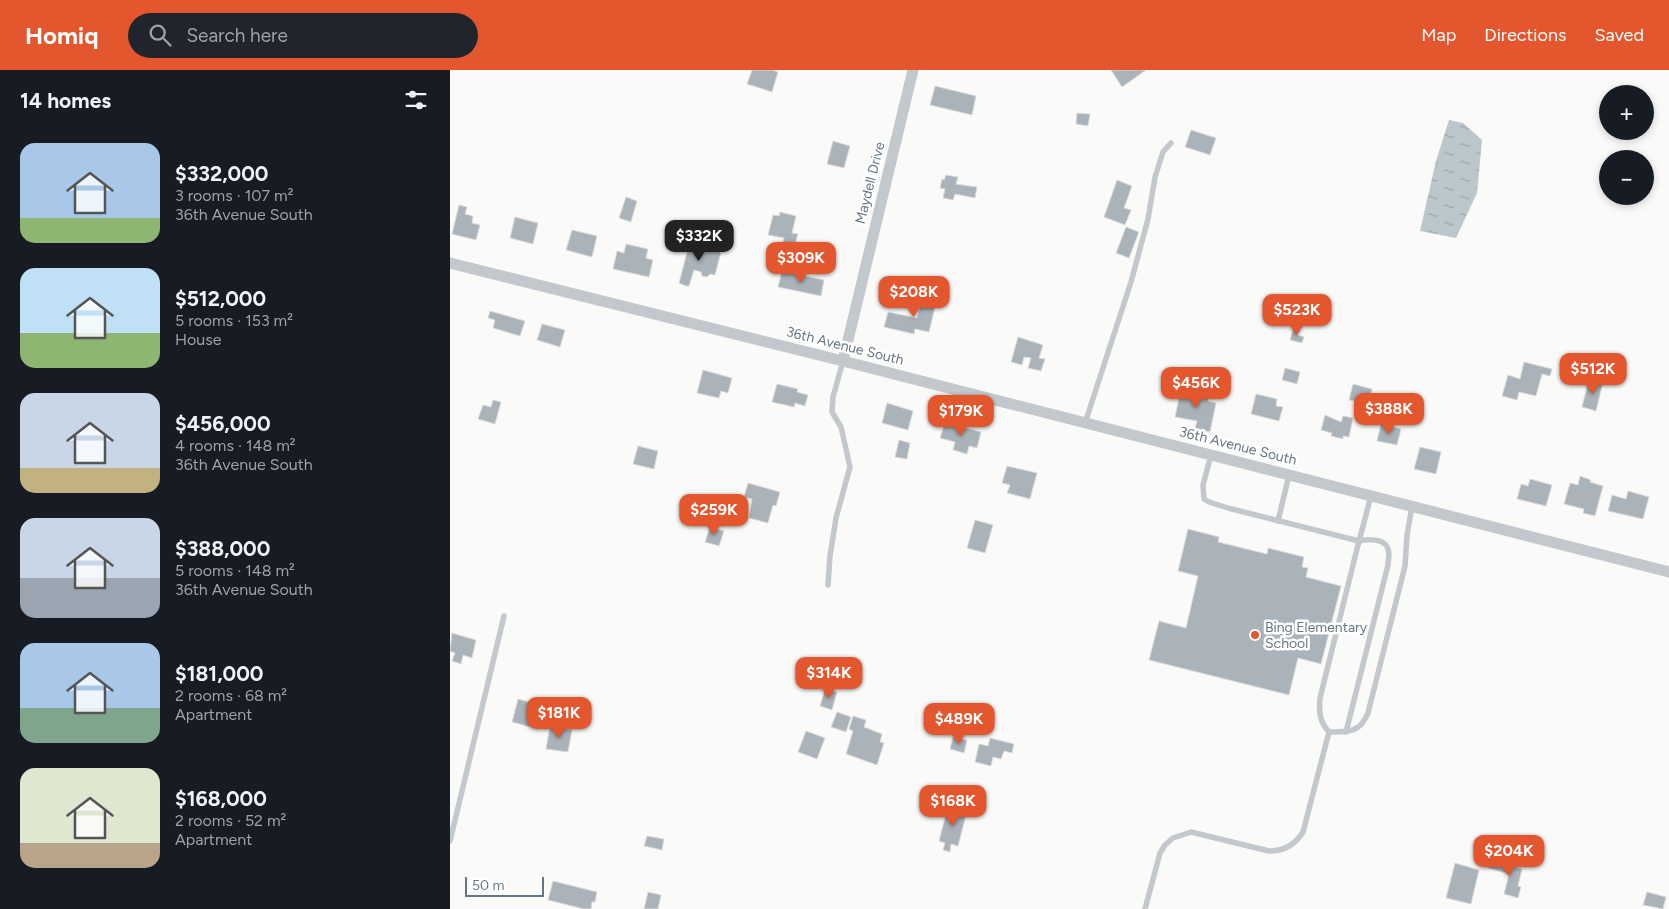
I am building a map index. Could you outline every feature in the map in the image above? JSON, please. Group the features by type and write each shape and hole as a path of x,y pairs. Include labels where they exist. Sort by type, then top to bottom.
{"street":[{"name":"Maydell Drive","path":"842,361 913,70"},
{"name":"36th Avenue South","path":"450,263 1669,572"}],"lane":[{"path":"1085,423 1131,282 1148,219 1155,177 1163,152 1171,143"},
{"path":"828,585 836,518 850,467 841,427 832,412 833,397 842,361"},
{"path":"1211,455 1203,485 1204,499 1209,502 1359,541 1376,540 1385,544 1389,550 1388,565 1346,732"},
{"path":"1278,521 1289,475"},
{"path":"1371,496 1320,698 1319,712 1321,723 1329,732 1346,732 1357,729 1364,722 1405,566 1407,535 1412,506"},
{"path":"450,841 504,616"},
{"path":"1146,909 1160,853 1165,844 1173,838 1191,832 1269,851 1278,851 1299,839 1303,832 1329,732"}],"water":[{"path":"1449,120 1463,123 1482,140 1477,193 1456,238 1420,231 1436,161"}],"building":[{"path":"752,70 773,70 778,72 772,92 747,84"},
{"path":"1111,70 1146,70 1122,87"},
{"path":"935,86 976,96 972,115 930,105"},
{"path":"1077,113 1090,114 1088,126 1076,124"},
{"path":"1191,130 1216,138 1210,155 1185,147"},
{"path":"833,141 850,146 844,168 827,164"},
{"path":"946,175 958,177 956,184 977,187 975,198 955,194 953,200 943,198 945,189 940,188 942,179 944,180"},
{"path":"1117,180 1132,186 1124,208 1131,210 1125,225 1104,217"},
{"path":"626,197 637,201 631,222 619,218"},
{"path":"459,205 467,207 465,214 473,216 472,223 480,225 476,240 452,234"},
{"path":"780,212 796,216 792,233 798,234 793,251 781,248 784,238 768,235 773,215 779,216"},
{"path":"515,217 538,223 533,244 510,238"},
{"path":"1126,227 1139,232 1129,258 1116,253"},
{"path":"572,230 597,236 592,257 566,250"},
{"path":"690,241 713,250 715,248 720,249 721,252 715,275 702,276 701,272 694,270 689,286 686,286 679,283"},
{"path":"626,244 648,249 646,258 653,260 649,277 613,269 617,251 624,253"},
{"path":"782,271 824,280 821,296 778,287"},
{"path":"923,295 937,299 929,332 915,329 914,334 884,327 888,312 917,318"},
{"path":"490,311 525,321 520,336 493,328 495,320 488,318"},
{"path":"542,324 565,330 560,347 537,340"},
{"path":"1294,327 1300,328 1298,335 1304,337 1302,343 1290,340"},
{"path":"1018,337 1043,345 1039,358 1045,359 1041,371 1028,368 1031,358 1024,357 1022,365 1011,362"},
{"path":"1524,362 1552,369 1550,376 1542,374 1536,396 1519,392 1517,400 1502,396 1508,375 1520,379"},
{"path":"1285,368 1300,372 1297,384 1282,380"},
{"path":"703,370 732,378 728,393 721,391 719,398 697,393"},
{"path":"1589,379 1603,382 1596,411 1582,407"},
{"path":"777,384 798,389 797,392 808,395 805,406 795,403 794,407 772,402"},
{"path":"1353,384 1372,389 1368,404 1349,400"},
{"path":"1181,388 1210,394 1208,401 1216,403 1210,432 1195,429 1197,421 1175,417"},
{"path":"1256,394 1277,399 1276,406 1283,407 1279,421 1251,414"},
{"path":"493,400 501,402 495,424 478,419 483,405 491,407"},
{"path":"887,403 913,411 908,430 882,423"},
{"path":"1325,415 1341,422 1343,416 1353,418 1349,437 1343,436 1343,439 1331,436 1332,433 1321,430"},
{"path":"945,422 981,432 977,448 969,446 967,454 953,450 955,442 940,438"},
{"path":"1381,424 1401,429 1397,445 1377,441"},
{"path":"899,440 910,443 907,459 895,457"},
{"path":"638,446 658,451 654,469 633,464"},
{"path":"1420,447 1441,452 1436,474 1414,469"},
{"path":"1007,466 1037,473 1030,499 1007,493 1010,485 1002,483"},
{"path":"1580,476 1591,480 1590,482 1603,486 1595,516 1583,513 1584,509 1564,504 1570,483 1578,485"},
{"path":"1530,479 1552,485 1546,506 1517,499 1521,484 1528,486"},
{"path":"748,483 780,492 776,506 773,505 768,523 749,518 752,499 744,497"},
{"path":"1628,491 1649,497 1643,519 1608,511 1612,495 1626,499"},
{"path":"975,520 993,525 985,553 967,548"},
{"path":"710,527 724,531 719,546 705,542"},
{"name":"Bing Elementary School","path":"1188,529 1219,537 1218,542 1267,554 1268,548 1304,557 1302,567 1308,568 1306,577 1341,586 1321,664 1298,658 1289,695 1149,660 1159,621 1186,628 1198,576 1178,571"},
{"path":"452,633 476,640 472,658 463,655 461,664 452,661 455,653 450,651"},
{"path":"825,689 837,692 832,710 820,706"},
{"path":"518,699 536,704 530,727 512,722"},
{"path":"837,712 851,717 846,732 831,727"},
{"path":"853,716 866,720 864,727 882,734 880,742 884,743 877,765 846,754 853,731 849,729"},
{"path":"550,726 572,730 568,752 546,749"},
{"path":"806,731 825,738 817,759 798,752"},
{"path":"953,737 967,740 964,753 950,749"},
{"path":"990,738 1014,744 1012,753 1004,751 1001,759 993,757 991,766 975,762 979,744 988,746"},
{"path":"974,788 984,791 981,804 971,802"},
{"path":"948,806 967,811 958,846 951,844 950,852 943,850 945,843 939,841"},
{"path":"647,836 664,839 662,850 644,846"},
{"path":"1490,860 1522,869 1518,886 1521,887 1518,898 1504,894 1509,874 1488,868"},
{"path":"1455,863 1479,870 1471,904 1446,898"},
{"path":"553,881 597,892 591,909 548,900"},
{"path":"648,892 661,895 658,909 644,909"},
{"path":"1647,892 1666,897 1663,909 1643,905"}],"place":[{"name":"Bing Elementary School","path":"1255,635"}]}
